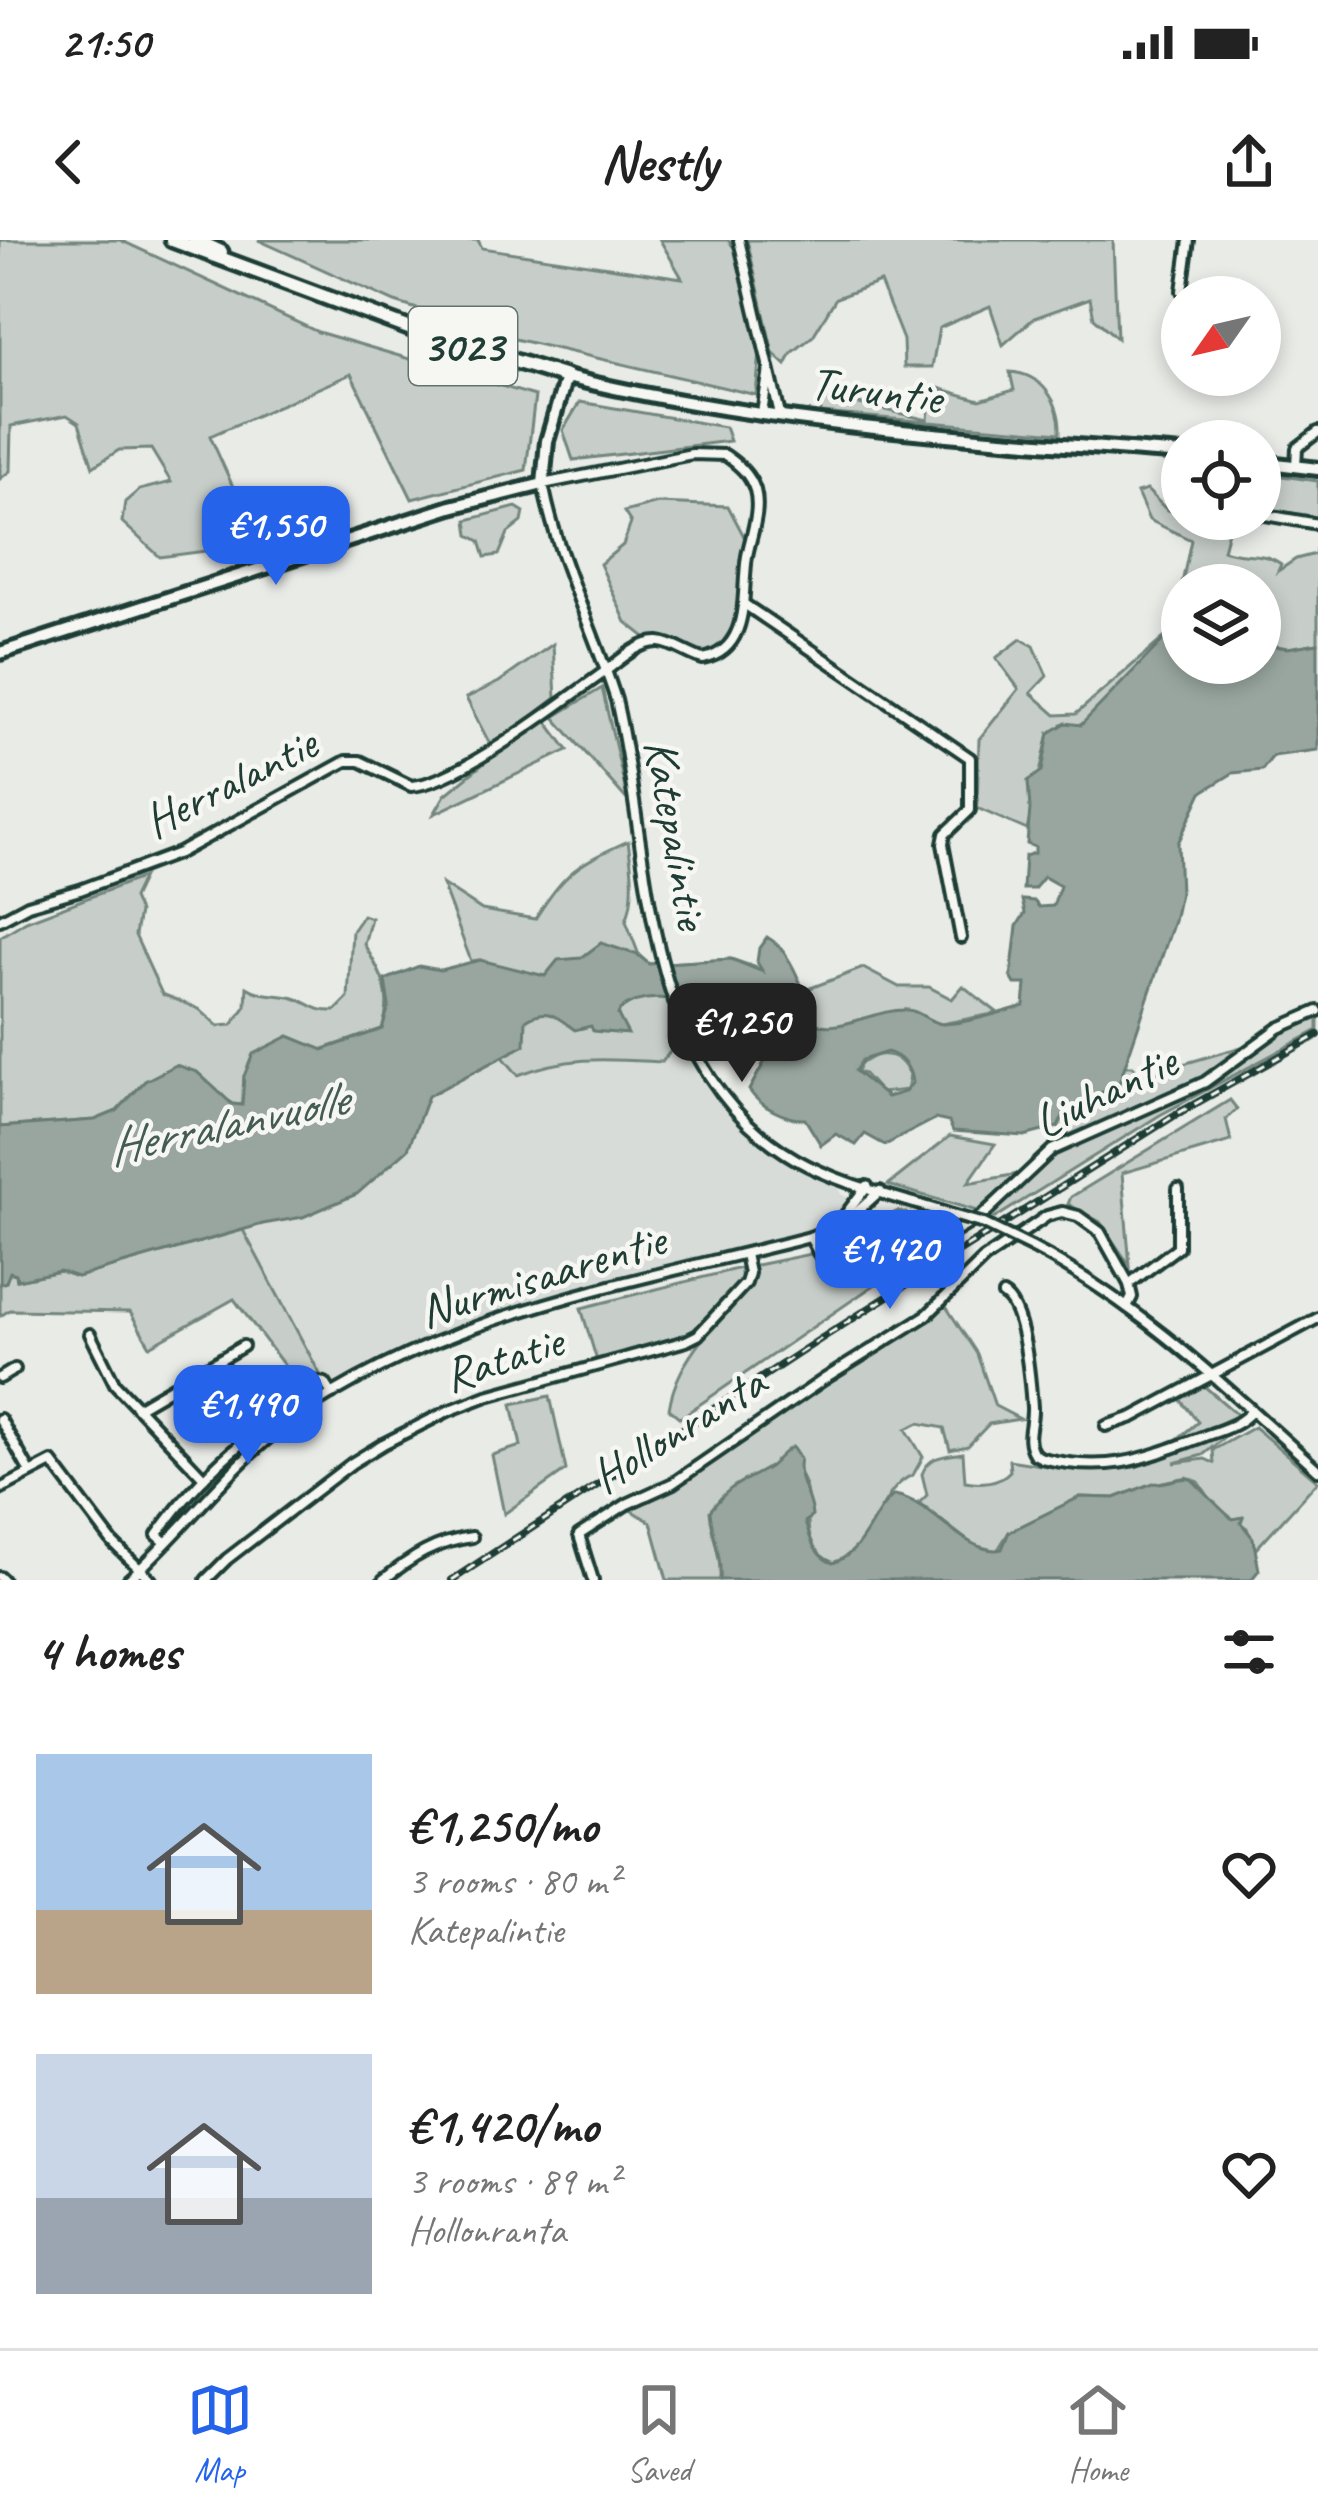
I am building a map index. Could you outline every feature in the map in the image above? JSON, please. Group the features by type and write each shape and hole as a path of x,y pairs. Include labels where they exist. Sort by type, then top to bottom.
{"highway":[{"name":"3023","path":"172,240 411,329 566,377"},
{"name":"3023","path":"195,240 277,278"}],"main road":[{"name":"Turuntie","path":"566,377 848,427 1161,452"},
{"name":"Katepalintie","path":"543,484 547,441 566,377"},
{"path":"1281,464 1318,470"},
{"path":"0,653 391,526 543,484"}],"street":[{"path":"1184,276 1190,240"},
{"path":"744,241 780,415"},
{"path":"762,412 770,368"},
{"path":"1296,466 1297,448 1318,433"},
{"path":"543,484 715,452 749,477 757,505 741,625 733,638 709,659 656,642 631,652 606,671"},
{"name":"Katepalintie","path":"543,484 550,520 624,734 648,906 680,1017 703,1068 749,1125 796,1159 984,1224 1031,1247 1127,1307 1318,1470"},
{"path":"1281,518 1318,524"},
{"path":"744,604 970,758 970,810 945,834 943,844 962,938"},
{"name":"Herralantie","path":"0,920 28,904 179,853 346,761 360,761 399,784 424,786 468,763 606,671"},
{"name":"Liuhantie","path":"810,1237 825,1264 850,1273 944,1239 983,1215 1052,1150 1205,1082 1279,1028 1318,1011"},
{"path":"838,1226 866,1186"},
{"path":"1127,1307 1132,1297 1129,1284 1178,1247 1178,1189"},
{"name":"Nurmisaarentie","path":"128,1580 234,1468 332,1394 394,1359 474,1326 810,1237 838,1226 880,1191"},
{"name":"Hollonranta","path":"593,1580 579,1535 627,1504 673,1483 927,1315 984,1259 1047,1216 1062,1212 1091,1223 1109,1245 1129,1284"},
{"name":"Ratatie","path":"206,1580 352,1463 448,1411 698,1335 746,1283 745,1254"},
{"path":"1004,1295 1015,1305 1023,1331 1032,1410 1028,1440 1034,1454 1066,1462 1140,1462 1237,1425 1252,1412"},
{"path":"1106,1426 1133,1417 1318,1318"},
{"path":"90,1334 115,1384 204,1478"},
{"path":"136,1408 243,1346"},
{"path":"0,1378 16,1369"},
{"path":"165,1543 157,1535 204,1478 247,1439 300,1400 311,1382 326,1383 332,1394"},
{"path":"0,1419 30,1472"},
{"path":"0,1489 52,1462 112,1543 151,1580"},
{"path":"383,1580 417,1553 445,1541 472,1537"}],"shaded area":[{"path":"0,240 120,240 318,332 535,396 526,470 412,499 351,374 210,436 262,551 249,562 246,555 221,549 160,557 122,522 125,502 139,490 171,482 151,449 119,450 93,467 79,423 67,415 11,426 10,471 0,479"},
{"path":"258,240 478,240 482,248 682,278 660,240 728,240 736,250 760,352 756,395 506,337 395,302"},
{"path":"747,240 1113,240 1117,338 1094,318 1090,298 1034,318 1003,345 990,306 939,328 932,367 904,367 903,340 880,282 836,298 813,336 792,353 786,365 773,353"},
{"path":"1010,372 1031,378 1047,392 1057,411 1060,433 821,413 820,395 928,420 931,386 980,400 1014,390"},
{"path":"580,402 725,427 730,441 573,460 563,430"},
{"path":"1281,476 1318,481 1318,519 1281,511"},
{"path":"1147,490 1161,504 1161,526 1149,520 1137,493"},
{"path":"658,503 728,506 747,542 739,616 721,645 708,654 645,637 626,622 600,564 623,545 631,523 624,512"},
{"path":"516,507 524,512 522,522 508,533 499,555 485,557 480,541 469,535 467,520"},
{"path":"1318,539 1318,643 1281,647 1281,569 1315,554"},
{"path":"1191,540 1226,540 1223,550 1281,564 1186,564"},
{"path":"1021,639 1034,646 1047,676 1031,693 1056,715 1076,714 1161,641 1081,726 1049,733 1027,830 977,808 979,739 1019,689 996,658"},
{"path":"553,644 556,698 539,711 568,750 434,814 445,795 495,754 466,698 499,682"},
{"path":"602,688 628,801 554,717"},
{"path":"628,841 632,892 626,921 639,955 649,964 731,959 766,971 776,1004 760,1030 758,1045 734,1044 694,1022 662,1062 572,1061 518,1075 503,1057 480,960 471,961 442,884 482,910 535,919 574,871"},
{"path":"143,877 133,898 139,912 135,935 162,994 199,1009 218,1026 232,1025 246,1006 247,987 335,1011 348,998 352,931 363,915 371,918 364,944 386,995 382,1029 244,1076 243,1105 232,1104 197,1072 145,1081 117,1111 95,1120 0,1127 0,937 26,921"},
{"path":"863,968 899,987 929,987 952,999 963,986 998,1013 941,1024 905,1010 831,1028 804,1021 800,992"},
{"path":"670,1000 682,1042 715,1096 760,1142 792,1164 836,1184 841,1194 853,1200 843,1213 812,1229 476,1319 397,1352 335,1386 321,1376 243,1230 408,1149 428,1096 525,1045"},
{"path":"1318,1015 1318,1030 1160,1115 995,1218 990,1216 1055,1154 1220,1079 1284,1030"},
{"path":"1245,1046 1219,1069 1070,1137 1058,1127 1073,1109 1111,1085 1125,1066 1133,1066 1142,1076"},
{"path":"876,1055 892,1056 903,1064 910,1074 907,1090 881,1093 857,1072 860,1064"},
{"path":"1230,1100 1237,1109 1226,1119 1231,1141 1122,1173 1130,1266 1100,1222 1068,1204 1071,1197"},
{"path":"950,1136 995,1144 968,1183 1018,1174 977,1211 888,1185"},
{"path":"898,1211 956,1228 853,1268 834,1264 824,1254 822,1249"},
{"path":"243,1230 321,1376 306,1377 301,1388 234,1299 150,1346 130,1312 10,1310 0,1316 0,1284 9,1272 17,1280 60,1271 77,1277"},
{"path":"921,1253 680,1418 669,1409 686,1363 742,1296 752,1266 810,1254 838,1279"},
{"path":"740,1268 742,1279 692,1332 597,1361 581,1308"},
{"path":"945,1305 977,1354 995,1406 1020,1419 989,1424 968,1446 950,1450 944,1428 919,1423 906,1429 923,1457 913,1475 892,1492 859,1545 834,1563 810,1539 807,1497 798,1468 781,1467 756,1475 712,1529 720,1580 667,1580 651,1522 630,1510 676,1489 706,1464"},
{"path":"1204,1386 1238,1415 1169,1446 1198,1422 1179,1398"},
{"path":"550,1396 566,1470 504,1514 492,1455 521,1446 512,1404"},
{"path":"1254,1427 1318,1481 1254,1551 1247,1528 1216,1508 1199,1482 1187,1477 1115,1498 1080,1497 1009,1532 997,1551 973,1545 919,1503 927,1495 925,1468 944,1456 963,1453 965,1481 983,1482 1006,1475 1009,1460 1060,1468 1136,1467 1227,1431 1203,1455 1174,1463 1205,1459 1214,1463 1213,1450"}],"water":[{"name":"Herralanvuolle","path":"1161,642 1161,684 1281,684 1281,647 1318,643 1318,750 1273,756 1262,770 1233,773 1202,792 1178,843 1180,893 1174,921 1119,1083 1065,1112 1058,1127 1024,1136 953,1131 949,1122 935,1119 885,1145 865,1134 856,1145 836,1134 821,1145 805,1119 774,1111 749,1090 766,1059 756,1040 760,1030 745,1017 653,998 620,1010 628,1034 593,1031 591,1026 575,1030 552,1015 540,1014 526,1020 525,1045 428,1096 408,1149 357,1194 303,1217 77,1277 60,1271 17,1280 10,1272 0,1284 0,1127 95,1120 117,1111 145,1081 176,1065 197,1072 232,1104 242,1105 244,1076 253,1054 289,1036 323,1050 382,1029 389,1006 385,980 419,966 440,970 480,960 545,976 558,960 581,958 601,943 638,955 649,964 731,959 763,972 757,962 767,937 789,960 813,1012 801,1018 814,1024 841,1025 908,1010 937,1023 951,1023 1024,1006 1026,984 1015,984 1011,977 1017,926 1025,913 1022,900 1034,901 1039,907 1053,906 1060,886 1044,877 1034,889 1023,889 1025,856 1035,853 1035,847 1027,844 1028,781 1042,771 1049,733 1066,723 1081,725","holes":["887,1052 905,1063 912,1083 905,1092 887,1097 855,1071 862,1060"]},
{"path":"792,1447 800,1459 811,1508 812,1516 805,1522 809,1535 818,1552 833,1563 853,1550 894,1495 922,1507 976,1545 1002,1549 1009,1532 1080,1497 1115,1498 1153,1483 1186,1478 1233,1519 1243,1517 1241,1523 1253,1538 1259,1570 1251,1580 720,1580 710,1511 731,1488 769,1467"}],"railway":[{"path":"452,1580 1175,1115 1318,1035"}]}
